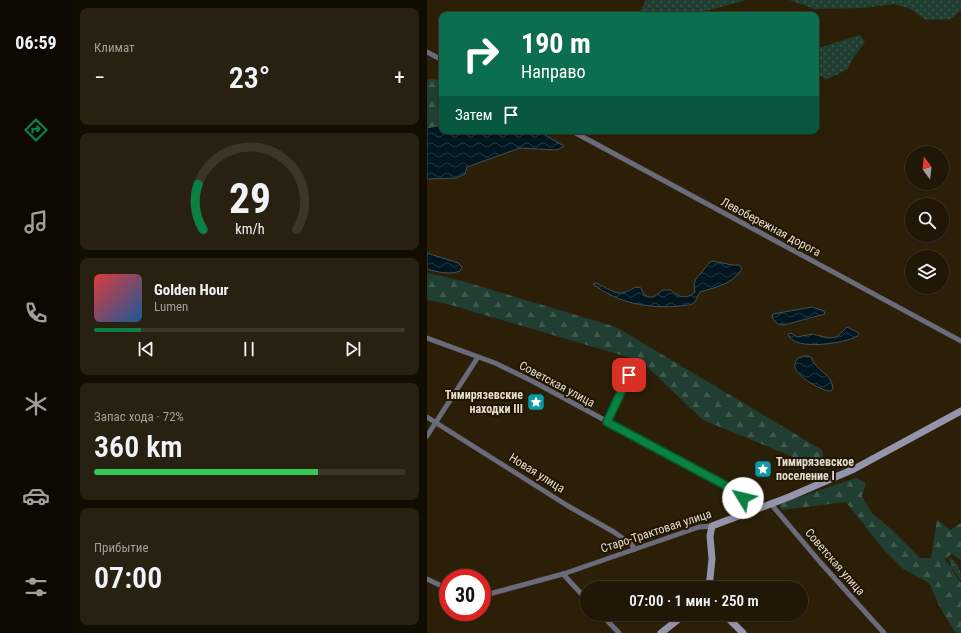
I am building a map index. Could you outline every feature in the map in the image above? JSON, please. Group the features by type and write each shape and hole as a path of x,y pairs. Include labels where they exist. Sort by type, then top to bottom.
{"street":[{"path":"427,52 439,58"},
{"name":"Левобережная дорога","path":"578,134 961,341"},
{"name":"Советская улица","path":"427,338 478,357 534,382 736,491 744,500 744,513"},
{"path":"427,436 478,357"},
{"path":"607,422 629,375"},
{"name":"Старо-Трактовая улица","path":"491,594 563,574 699,527 712,526 771,504 854,469 961,411"},
{"name":"Новая улица","path":"427,417 568,506 614,532 631,544 635,549"},
{"name":"Советская улица","path":"771,504 820,562 884,633"},
{"path":"709,581 712,559 710,536 712,526"},
{"path":"563,574 580,592"},
{"path":"427,579 439,585"},
{"path":"608,621 619,633"},
{"path":"661,633 676,621"},
{"path":"730,621 743,633"}],"green space":[{"path":"646,0 746,0 700,12 640,12"},
{"path":"789,0 961,0 961,10 951,19 926,20 911,9 894,4 864,8 815,9"},
{"path":"860,35 865,42 853,58 848,69 828,79 819,76 819,48"},
{"path":"427,80 439,80 439,126 427,128"},
{"path":"427,273 462,281 616,327 822,450 825,470 703,420 641,361 444,303 427,300"},
{"path":"856,478 866,483 862,496 872,513 891,529 920,558 931,558 937,519 950,530 961,523 961,560 952,554 945,559 961,583 961,633 956,633 942,611 929,583 903,569 883,549 846,502 782,510 779,504"},
{"path":"948,557 955,561 959,567 961,581 953,569 949,569 951,565"}],"water":[{"path":"439,126 439,134 543,134 564,146 557,150 520,148 467,167 465,174 456,178 427,179 427,128"},
{"path":"427,253 458,263 462,267 460,271 452,273 427,269"},
{"path":"713,261 739,265 742,269 729,282 700,292 694,303 689,305 668,307 634,303 612,296 593,284 598,284 619,293 637,287 641,288 644,295 650,297 655,296 663,290 671,290 680,296 686,297 695,292 694,283 696,279 710,262"},
{"path":"812,307 824,311 825,314 784,325 778,324 772,318 773,314"},
{"path":"847,327 859,333 858,336 852,339 832,343 809,344 799,343 792,340 788,334 791,333 797,337 812,334 829,338 837,337"},
{"path":"805,356 811,357 816,366 832,383 833,388 831,391 827,391 810,383 797,371 795,364 798,358"}],"place":[{"name":"Тимирязевские находки III","path":"536,402"},
{"name":"Тимирязевское поселение I","path":"763,469"}],"route":[{"path":"629,375 607,422 736,491 743,498"}]}
